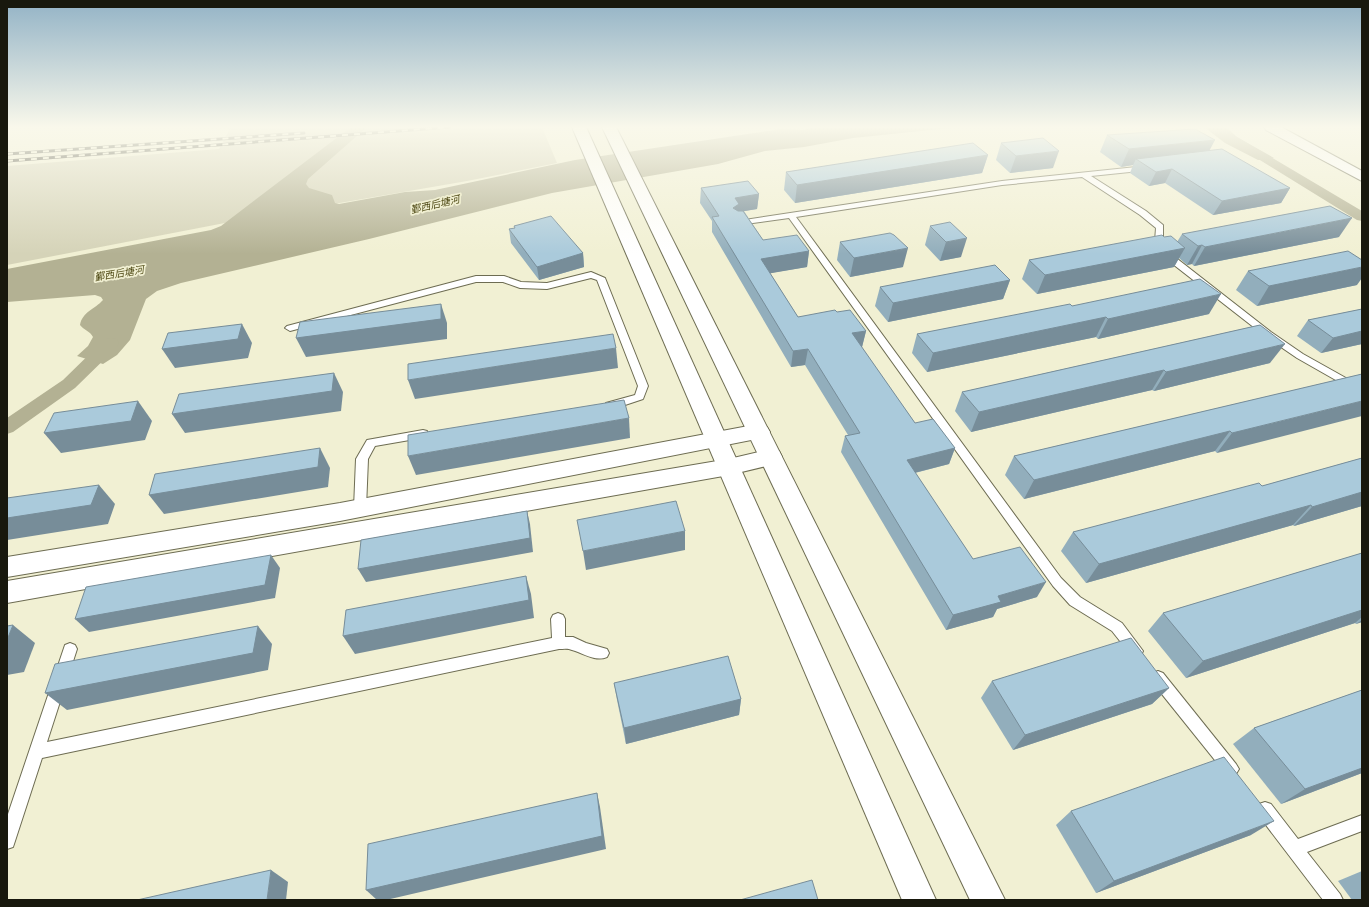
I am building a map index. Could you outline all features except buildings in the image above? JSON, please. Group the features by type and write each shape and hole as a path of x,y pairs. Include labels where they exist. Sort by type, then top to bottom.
{"street":[{"path":"598,169 919,900"},
{"path":"630,169 988,900"},
{"path":"1348,169 1362,177"},
{"path":"7,567 360,508 759,432"},
{"path":"7,592 729,467 771,457"}],"lane":[{"path":"738,223 1002,184 1130,169"},
{"path":"1084,174 1143,212 1160,228 1159,241 1168,256 1255,324 1300,356 1362,392"},
{"path":"791,215 1057,582 1075,601 1117,627 1142,658"},
{"path":"290,328 476,279 504,279 520,285 547,286 591,275 601,278 643,386 639,397 602,407"},
{"path":"360,508 362,459 371,443 431,433"},
{"path":"558,619 559,643"},
{"path":"36,752 559,643 573,643 584,649 602,653"},
{"path":"7,841 70,649"},
{"path":"1151,670 1241,781"},
{"path":"1256,799 1296,848 1334,900"},
{"path":"1296,848 1362,823"}],"shaded area":[{"path":"7,169 525,169 467,181 230,222 7,265"}],"water":[{"name":"鄞西后塘河","path":"295,169 319,169 308,179 306,184 309,188 332,195 335,203 339,204 405,192 435,190 531,169 688,169 552,193 369,239 181,283 157,291 146,299 130,340 117,355 103,364 77,356 88,346 93,337 80,325 81,321 86,314 103,300 101,297 95,295 7,302 7,269 211,230 221,226"}],"waterway":[{"path":"1283,169 1362,217"},
{"path":"7,427 69,384 111,343"}]}
